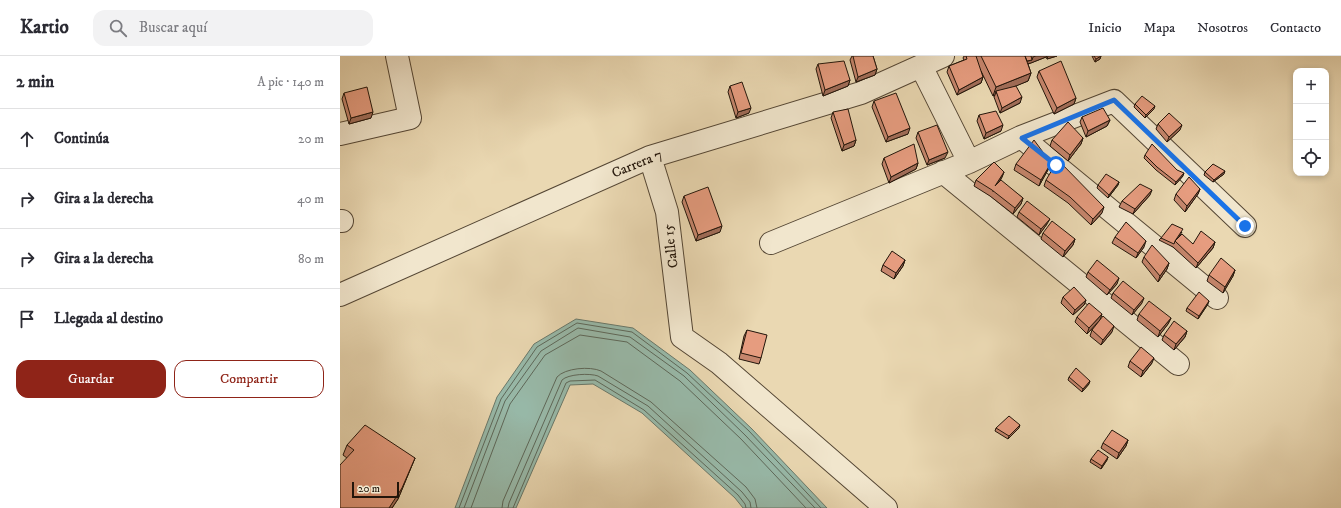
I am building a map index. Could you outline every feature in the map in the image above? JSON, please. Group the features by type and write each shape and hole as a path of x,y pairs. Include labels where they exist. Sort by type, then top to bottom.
{"street":[{"path":"340,134 410,118 397,56"},
{"name":"Carrera 7","path":"340,295 650,157 861,93 943,56"},
{"path":"920,66 969,162"},
{"path":"772,243 969,162 1022,138 1114,100 1245,226"},
{"path":"1022,138 1216,298"},
{"name":"Calle 15","path":"650,157 667,212 682,337 719,363 886,508"},
{"path":"943,172 1178,364"}],"water":[{"path":"576,319 633,328 690,370 752,429 827,508 743,508 735,498 642,413 593,384 570,385 516,508 455,508 497,397 534,344"}],"building":[{"path":"853,56 873,56 877,69 858,77"},
{"path":"966,56 976,56 983,77 959,90 949,66 967,59"},
{"path":"981,56 1025,56 1031,73 996,87"},
{"path":"1025,56 1031,56 1032,60 1027,61"},
{"path":"1094,56 1101,56 1096,59"},
{"path":"844,61 850,80 825,90 818,64"},
{"path":"1061,61 1076,98 1057,108 1039,71"},
{"path":"742,82 751,108 738,112 730,86"},
{"path":"1016,86 1022,97 1002,108 996,91"},
{"path":"367,87 373,112 351,118 344,93"},
{"path":"896,93 910,128 888,137 874,101"},
{"path":"1142,96 1155,106 1146,115 1135,104"},
{"path":"1103,108 1110,120 1088,131 1082,117"},
{"path":"848,109 856,140 844,145 833,112"},
{"path":"996,111 1003,125 986,133 979,115"},
{"path":"1169,113 1182,125 1169,137 1158,124"},
{"path":"1068,122 1083,138 1070,155 1052,140"},
{"path":"937,125 948,152 929,160 918,132"},
{"path":"1034,140 1051,163 1041,180 1016,164"},
{"path":"914,144 918,163 891,177 884,158"},
{"path":"1152,144 1177,170 1184,173 1176,182 1145,155"},
{"path":"1058,160 1104,207 1093,219 1070,197 1046,180"},
{"path":"994,162 1004,172 995,186 1001,180 1023,198 1015,208 992,190 976,180"},
{"path":"1213,164 1225,171 1214,180 1205,172"},
{"path":"1106,174 1119,182 1109,195 1098,185"},
{"path":"1189,177 1200,189 1187,206 1176,194"},
{"path":"1140,184 1152,190 1135,209 1122,201"},
{"path":"708,187 722,226 698,235 684,196"},
{"path":"1027,201 1050,219 1041,229 1019,212"},
{"path":"1052,221 1075,239 1065,251 1043,233"},
{"path":"1126,222 1146,241 1138,253 1115,237"},
{"path":"1172,224 1183,229 1174,244 1161,238"},
{"path":"1201,231 1215,242 1198,263 1175,241 1182,234 1193,244"},
{"path":"1152,245 1169,263 1160,276 1144,257"},
{"path":"892,251 905,260 896,273 883,265"},
{"path":"1221,258 1235,270 1225,287 1209,275"},
{"path":"1097,260 1119,278 1110,290 1088,272"},
{"path":"1123,281 1144,298 1134,310 1113,293"},
{"path":"1074,287 1086,300 1075,310 1063,297"},
{"path":"1199,292 1209,301 1199,316 1187,308"},
{"path":"1149,301 1171,318 1160,331 1139,314"},
{"path":"1089,303 1102,314 1089,328 1077,317"},
{"path":"1103,316 1114,326 1103,340 1092,330"},
{"path":"1174,321 1187,331 1176,344 1164,335"},
{"path":"747,330 767,335 761,358 741,353"},
{"path":"1141,347 1154,358 1143,371 1130,361"},
{"path":"1076,368 1090,381 1083,389 1069,377"},
{"path":"1009,416 1020,425 1009,436 996,428"},
{"path":"365,425 415,458 402,488 389,508 340,508 340,465 354,450 347,445"},
{"path":"1112,430 1128,440 1119,453 1103,443"},
{"path":"1098,450 1108,457 1102,466 1091,459"}],"route":[{"path":"1056,165 1022,138 1114,100 1245,226"}]}
